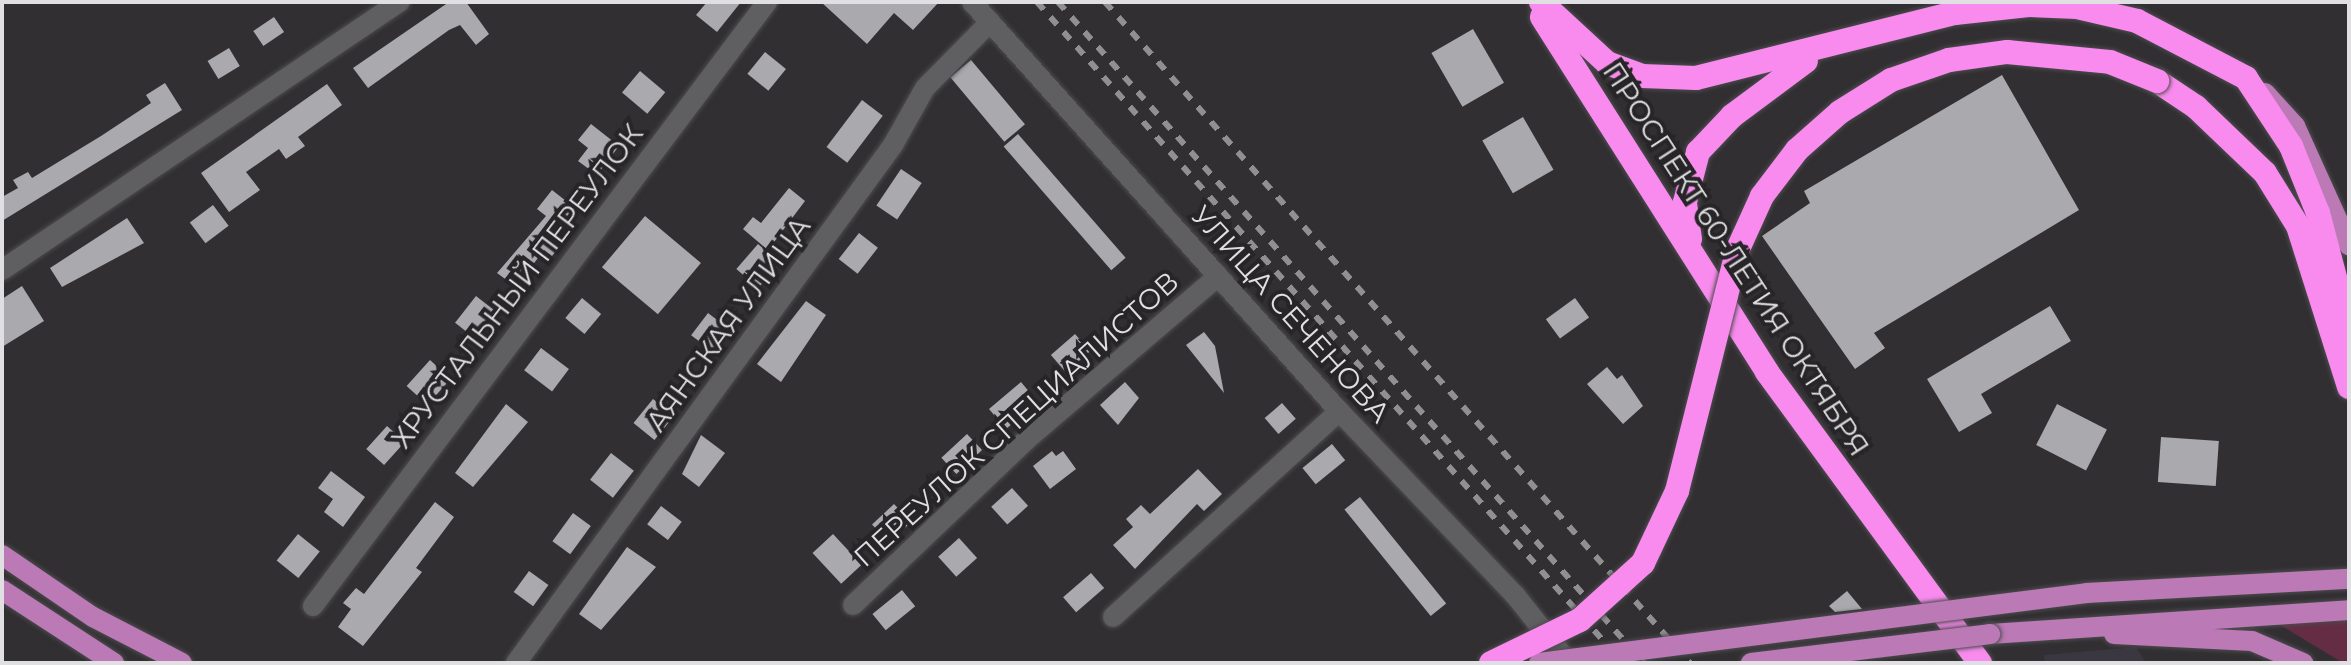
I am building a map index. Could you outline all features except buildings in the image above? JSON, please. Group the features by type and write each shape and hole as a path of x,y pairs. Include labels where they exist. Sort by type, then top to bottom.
{"highway":[{"name":"ПРОСПЕКТ 60-ЛЕТИЯ ОКТЯБРЯ","path":"1532,2 1767,372 1980,663"},
{"name":"ПРОСПЕКТ 60-ЛЕТИЯ ОКТЯБРЯ","path":"1541,2 1607,63 1642,76 1696,78 1824,49 1955,13 2029,3 2077,7 2137,21 2246,78 2291,146 2313,199 2349,330"},
{"path":"1703,267 1691,245 1685,202 1698,152 1775,80 1824,49"},
{"path":"1491,663 1580,620 1643,563 1682,476 1738,249 1762,196 1788,162 1840,112 1905,75 1949,60 2007,52 2110,62 2157,81 2224,131 2265,173 2298,226 2349,387"}],"main road":[{"path":"2246,78 2295,126 2349,245"},
{"path":"2,555 29,575 182,663"},
{"path":"1539,663 2055,596 2349,579"},
{"path":"7,593 114,663"},
{"path":"1751,663 1990,634 2349,610"},
{"path":"1990,634 2213,636 2252,641 2303,663"}],"street":[{"path":"2,270 400,2"},
{"name":"ХРУСТАЛЬНЫЙ ПЕРЕУЛОК","path":"313,606 767,2"},
{"name":"УЛИЦА СЕЧЕНОВА","path":"972,2 1339,411 1515,595 1569,663"},
{"name":"АЯНСКАЯ УЛИЦА","path":"516,663 893,145 925,88 990,22"},
{"name":"ПЕРЕУЛОК СПЕЦИАЛИСТОВ","path":"853,605 1025,441 1218,276"},
{"path":"1113,617 1339,411"}],"shaded area":[{"path":"2272,620 2349,621 2349,663 2343,663"},
{"path":"2136,647 2146,663 2045,663 2044,655"}],"railway":[{"path":"1037,2 1623,663"},
{"path":"1058,2 1644,663"},
{"path":"1105,2 1690,663"}]}
